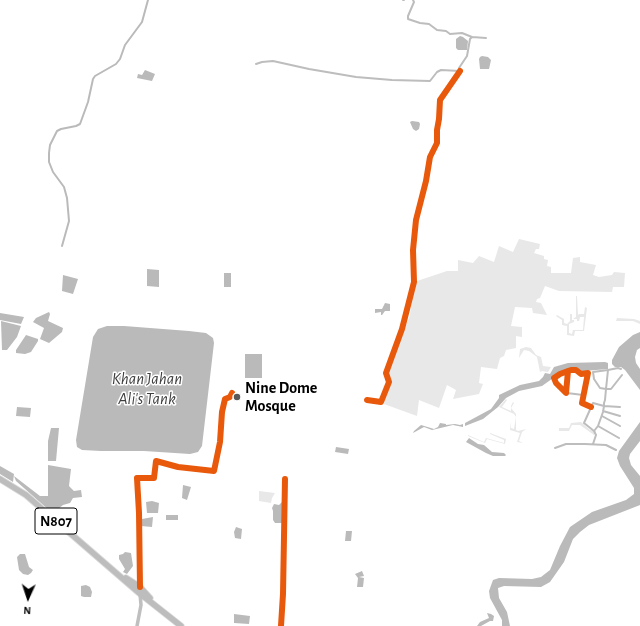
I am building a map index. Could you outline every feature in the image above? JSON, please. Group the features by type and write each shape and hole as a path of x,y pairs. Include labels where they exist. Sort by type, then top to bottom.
{"highway":[{"name":"N807","path":"0,479 26,495 109,567 139,589 163,611"},
{"name":"N807","path":"139,589 146,598 181,626"}],"street":[{"path":"413,0 414,2 408,19 429,24 438,30 446,31 450,34 462,33 472,37 486,38"},
{"path":"367,400 381,402 389,382 386,373 402,329 414,282 413,250 416,220 426,181 430,157 437,143 440,100 460,71 459,68 467,56 472,37"},
{"path":"256,64 273,61 340,75 398,80 430,81 437,72 441,70 460,71"},
{"path":"583,395 566,393 556,383 554,378 568,371 576,370 581,374 618,368 622,369"},
{"path":"594,431 602,416 608,370"},
{"path":"566,393 568,371"},
{"path":"594,372 594,379 600,388 606,389 610,389 622,375"},
{"path":"588,373 582,403 591,407"},
{"path":"137,626 141,605 139,589 139,513 137,478 154,478 156,461 178,467 214,471 220,442 224,399 230,397 232,393"},
{"path":"593,444 596,435 594,431 584,423 593,402 604,406 620,407"},
{"path":"603,411 620,416"},
{"path":"602,416 620,426"},
{"path":"598,426 619,438"},
{"path":"555,448 566,444 593,444 606,445 616,450"},
{"path":"280,626 283,594 285,479"},
{"path":"141,605 146,598"}],"shaded area":[{"path":"519,239 540,244 539,249 536,249 534,253 544,256 544,259 548,260 547,266 551,267 551,273 571,273 573,258 580,257 580,262 596,265 593,275 599,277 612,275 614,272 625,273 624,287 613,287 612,292 559,291 545,286 540,298 537,299 536,302 541,303 547,315 533,313 532,308 515,307 511,326 522,327 522,337 516,336 516,348 506,350 504,356 500,358 497,369 481,367 479,383 483,384 479,394 453,399 456,390 447,385 439,408 419,400 417,416 384,404 383,399 391,383 388,373 410,315 414,282 447,271 458,271 458,260 473,263 479,256 494,262 499,246 513,252"},
{"path":"576,296 578,315 584,314 585,307 587,308 584,331 575,331 574,336 567,335 567,326 562,325 562,320 556,316 557,315 564,319 564,323 567,324 570,321 570,314 572,314 572,320 574,320 574,322 569,324 569,333 572,334 573,330 583,330 584,317 580,317 579,321 577,321 577,319 573,319 576,317"},
{"path":"617,318 634,319 640,321 640,324 633,321 616,321"},
{"path":"526,347 531,348 536,355 541,357 543,366 551,367 548,372 540,372 537,357 529,351 524,350 519,358 520,349"},
{"path":"506,399 507,400 502,407 511,411 511,408 516,414 516,417 514,414 499,407"},
{"path":"516,417 516,430 526,429 522,432 519,441 523,443 517,442 520,433 510,430 511,422 511,428 514,429"},
{"path":"581,422 590,430 596,431 594,435 580,425 572,425 569,431 559,431 559,428 569,428 571,423"},
{"path":"490,433 506,439 505,444 487,439 485,443 468,436 484,442 486,438 504,443 504,440"},
{"path":"259,491 275,493 271,503 259,501"}],"water":[{"path":"460,36 468,41 467,50 458,50 456,48 456,39"},
{"path":"482,56 488,57 491,60 489,69 480,69 479,59"},
{"path":"145,70 155,74 152,81 137,78 138,74 142,75"},
{"path":"410,122 419,122 420,124 419,129 416,131 413,129"},
{"path":"147,269 159,270 159,287 147,286"},
{"path":"224,273 231,273 231,287 224,287"},
{"path":"63,275 78,279 73,294 62,291"},
{"path":"385,303 390,304 390,311 385,311 382,315 381,312 375,313 375,309 382,309"},
{"path":"49,312 50,314 48,321 63,328 62,332 49,343 40,339 44,328 33,322 36,318"},
{"path":"0,313 24,317 21,324 0,320"},
{"path":"1,321 21,326 17,337 7,350 2,350"},
{"name":"Khan Jahan Ali's Tank","path":"107,326 189,331 206,333 213,338 214,343 202,446 198,452 190,454 144,451 101,451 82,450 77,447 76,440 93,337 98,329"},
{"path":"640,332 640,348 637,350 635,357 636,363 640,369 640,390 625,370 621,367 615,367 612,364 612,360 619,347 633,335"},
{"path":"26,335 38,339 38,341 31,352 25,354 16,353 16,350"},
{"path":"245,354 262,354 262,378 245,378"},
{"path":"568,363 608,363 608,369 584,371 581,373 577,370 570,369 556,376 542,386 519,391 506,398 498,407 483,419 465,426 465,423 491,409 499,398 499,395 520,385 539,381 545,373 550,374 554,367"},
{"path":"17,407 31,408 30,417 16,416"},
{"path":"640,422 640,441 630,454 629,458 631,465 640,476 640,505 589,525 580,532 573,539 564,562 550,582 541,587 504,586 498,588 499,598 507,612 510,626 502,626 502,620 490,598 489,591 493,580 499,578 532,579 541,577 550,570 570,527 592,512 626,500 634,494 634,488 620,466 617,458 619,451"},
{"path":"440,423 446,425 463,424 463,427 453,425 432,430 424,427 413,433 421,425 434,429 438,427"},
{"path":"51,428 59,428 56,461 48,461 48,441"},
{"path":"469,438 478,444 484,445 492,452 504,453 506,455 493,456 486,453 466,442"},
{"path":"336,447 349,449 348,454 335,452"},
{"path":"48,465 71,469 69,486 74,491 81,490 82,497 73,498 70,503 63,505 58,509 75,524 77,535 16,481 14,476 40,496 48,496"},
{"path":"0,466 14,474 13,482 0,474"},
{"path":"183,485 191,487 187,500 182,498"},
{"path":"152,501 159,503 158,513 147,513 146,502"},
{"path":"283,501 283,523 275,523 273,520 272,508 274,504 279,505"},
{"path":"166,515 178,515 178,520 166,520"},
{"path":"153,517 152,527 141,526 142,519"},
{"path":"236,527 242,529 241,539 235,538 234,532"},
{"path":"346,531 352,531 351,541 345,541"},
{"path":"125,552 131,553 133,566 127,574 123,572 125,569 119,559 119,555"},
{"path":"20,554 25,554 29,567 33,570 28,575 23,574 19,570 17,557"},
{"path":"362,571 364,576 359,577 364,578 363,587 357,587 358,578 355,574"},
{"path":"86,585 90,587 92,592 91,597 81,596 81,586"},
{"path":"487,613 494,616 493,621 477,626 480,622 489,618"},
{"path":"234,614 250,616 249,624 234,623"}],"waterway":[{"path":"62,246 69,221 67,198 64,187 53,172 49,162 50,145 57,131 80,124 88,102 93,79 95,76 116,64 120,59 125,45 142,22 148,0"}],"cycle path":[{"path":"367,400 381,402 389,382 386,373 402,329 414,282 413,250 416,220 426,181 430,157 437,143 440,100 460,71"},
{"path":"568,371 566,393 556,383 554,378 560,374 568,371 571,370 576,370 581,374 588,373 582,403 591,407"},
{"path":"140,587 137,478 154,478 156,461 178,467 214,471 220,442 222,412 225,399 230,397 232,393"},
{"path":"281,626 285,479"}],"place":[{"name":"Nine Dome Mosque","path":"237,397"}]}
